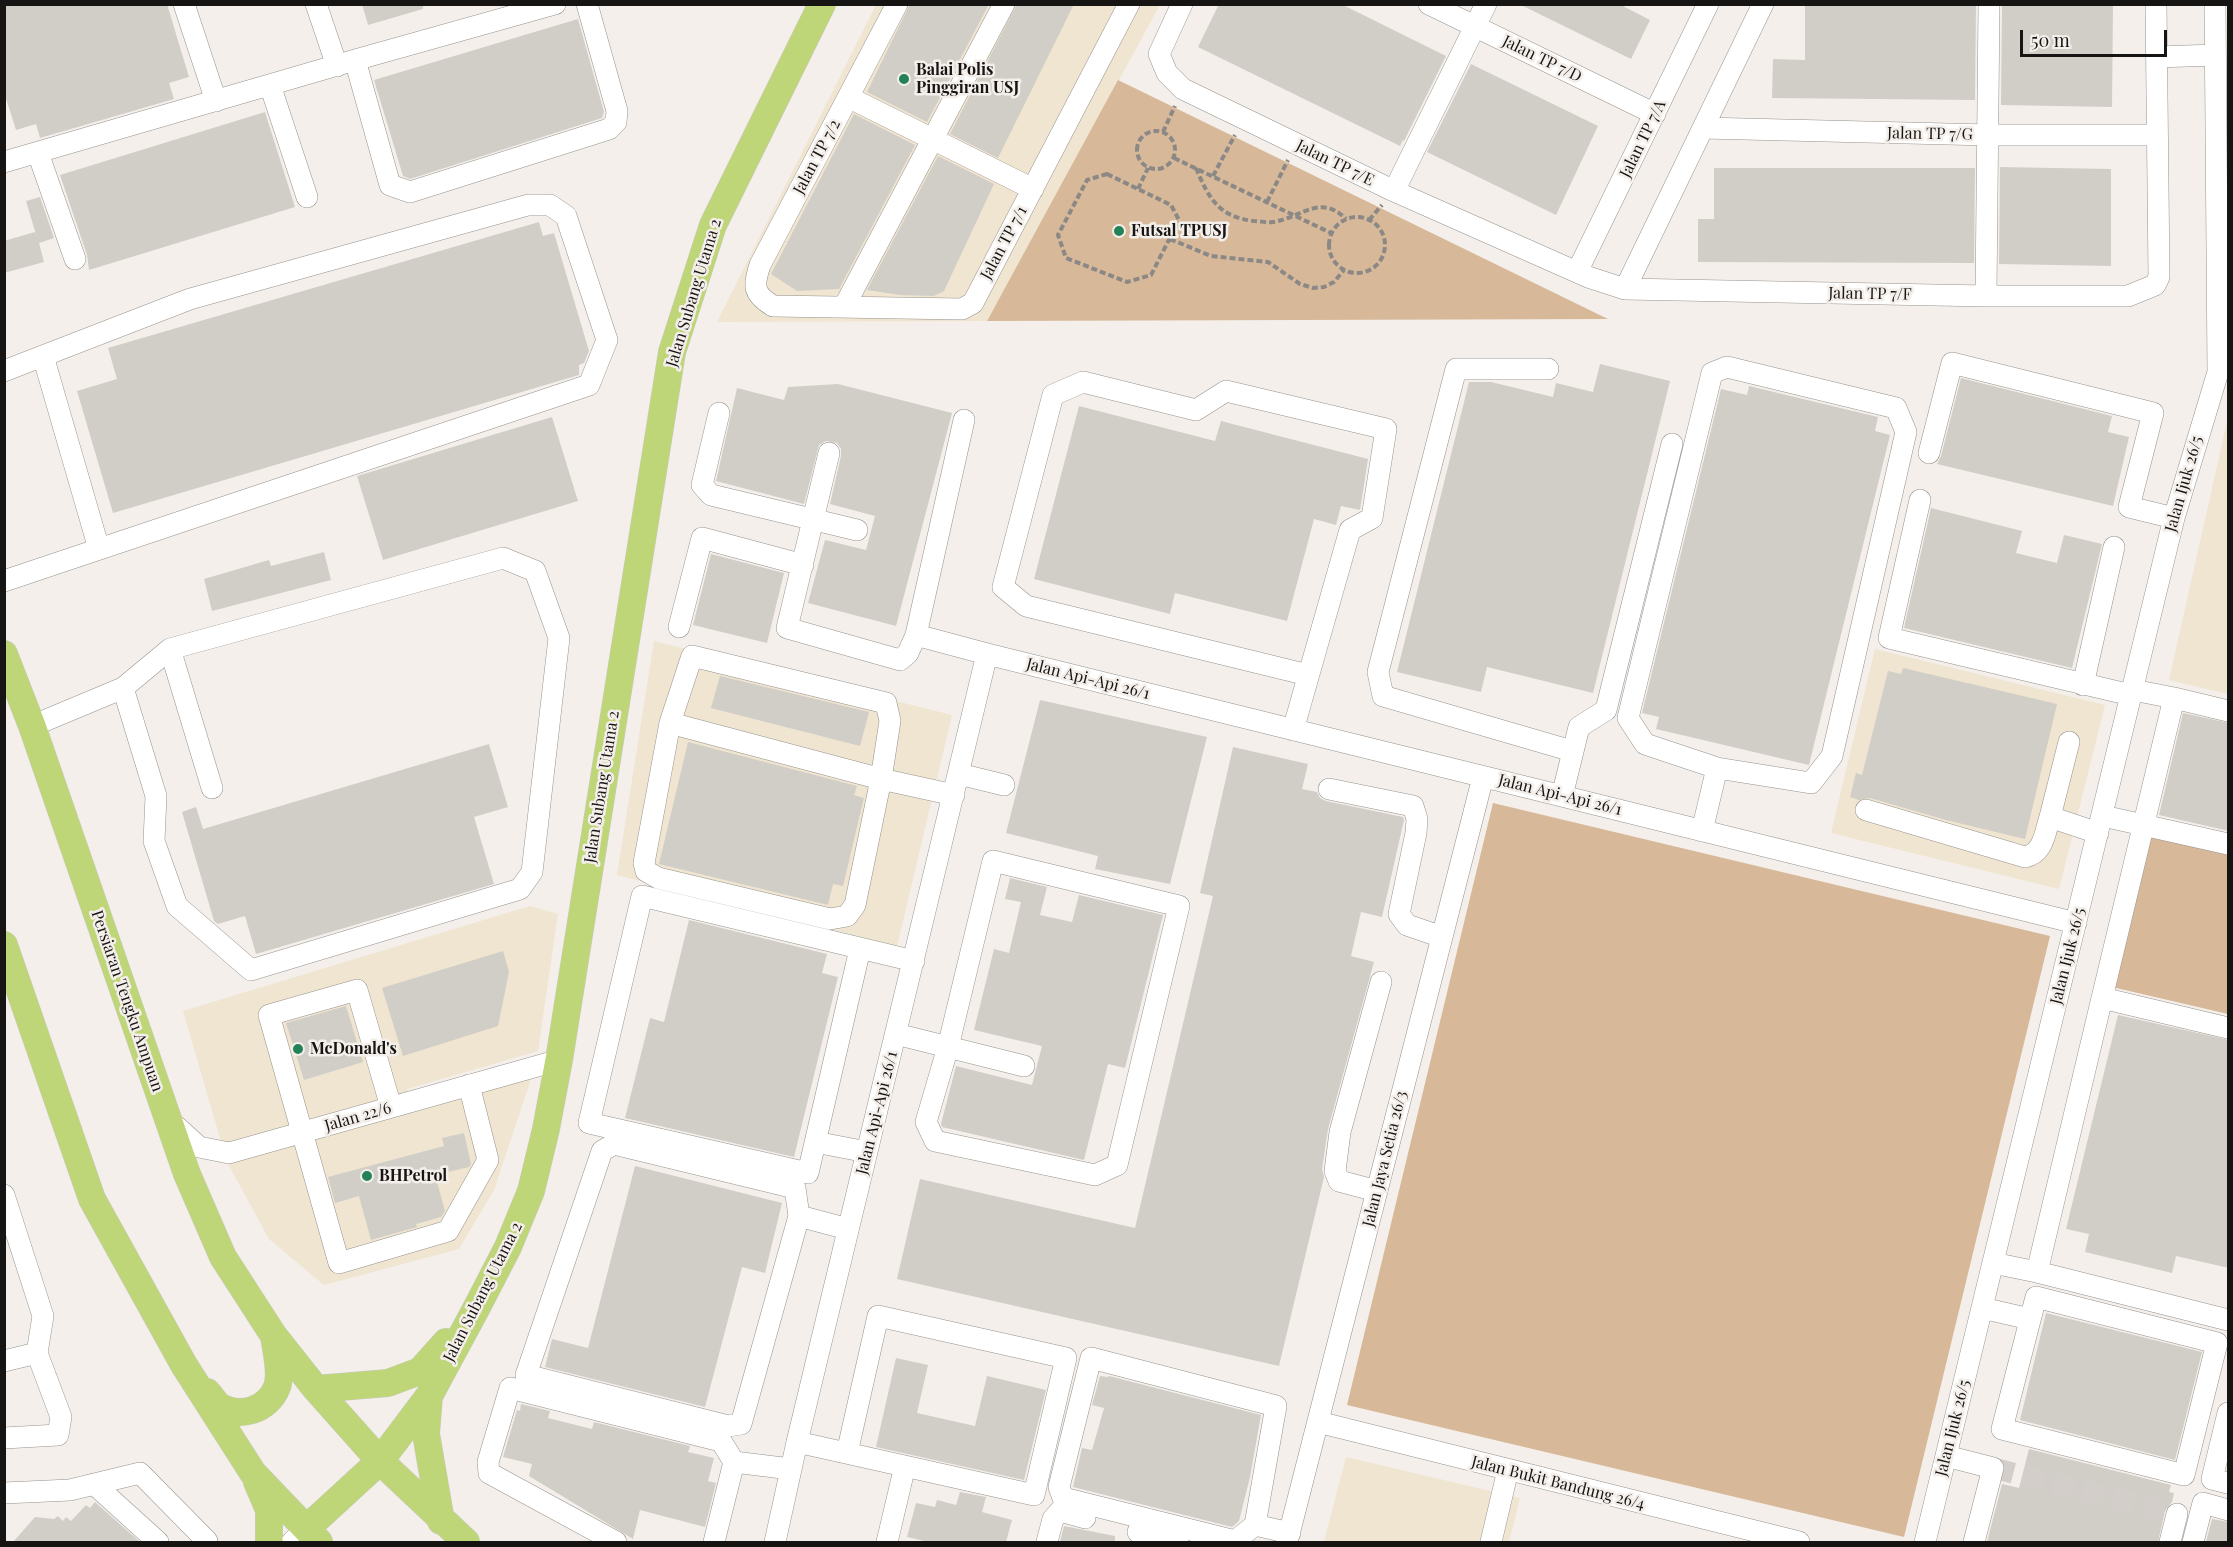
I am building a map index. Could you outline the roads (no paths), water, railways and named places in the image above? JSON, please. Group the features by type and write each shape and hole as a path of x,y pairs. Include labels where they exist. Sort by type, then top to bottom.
{"main road":[{"name":"Jalan Subang Utama 2","path":"306,1538 380,1461 429,1396 508,1247 531,1191 559,1060 672,352 713,225 822,4"},
{"name":"Persiaran Tengku Ampuan","path":"4,654 32,726 187,1174 223,1257 274,1336 316,1389"},
{"path":"4,945 92,1199 184,1365 253,1473 306,1538"},
{"path":"316,1389 388,1383 420,1371 477,1307"},
{"path":"184,1365 219,1406 238,1413 256,1410 267,1403 277,1386 278,1371 274,1336"},
{"path":"316,1389 380,1461 441,1521 466,1542"},
{"path":"429,1396 426,1434 441,1521"},
{"path":"253,1473 269,1510 269,1542"}],"street":[{"path":"184,4 216,101"},
{"path":"316,4 346,63 390,185 410,192 609,129 616,122 616,111 588,4"},
{"path":"6,157 38,153 555,4"},
{"name":"Jalan TP 7/2","path":"773,306 762,299 754,281 760,265 897,4"},
{"path":"844,307 1004,4"},
{"name":"Jalan TP 7/1","path":"773,306 962,309 973,303 1129,4"},
{"name":"Jalan TP 7/E","path":"1182,4 1159,54 1167,73 1183,89 1394,191 1577,273"},
{"name":"Jalan TP 7/D","path":"1429,4 1655,114"},
{"path":"1394,191 1486,4"},
{"name":"Jalan TP 7/A","path":"1577,273 1708,4"},
{"path":"1625,289 1763,4"},
{"path":"1986,296 1989,4"},
{"path":"2156,4 2156,135"},
{"name":"Jalan Ijuk 26/5","path":"1925,1542 2174,518 2223,373 2215,4"},
{"path":"2157,57 2215,55"},
{"path":"270,85 307,197"},
{"path":"848,97 1033,189"},
{"name":"Jalan TP 7/G","path":"1703,128 1989,135 2156,135"},
{"name":"Jalan TP 7/F","path":"1577,273 1625,289 1986,296 2128,296 2155,285 2159,277 2156,135"},
{"path":"38,153 75,259"},
{"path":"4,371 190,299 528,205 550,205 566,216 607,340 589,385 4,581"},
{"path":"43,356 99,549"},
{"path":"1929,453 1952,363 2153,413 2128,507 2174,518"},
{"path":"1726,367 1896,408 1906,432 1832,756 1811,783 1717,768 1645,744 1628,718 1712,373 1726,367"},
{"path":"1548,369 1456,369 1378,672 1383,696 1572,752"},
{"path":"1293,730 1350,530 1372,518 1386,429 1226,392 1196,410 1083,382 1053,395 1003,587 1026,606 1308,675"},
{"path":"719,412 702,485 711,495 857,530"},
{"path":"829,453 787,628 900,660 908,653 916,635 964,420"},
{"path":"1562,796 1579,727 1606,710 1672,444"},
{"path":"1920,500 1888,638 2083,685 2174,698 2229,711"},
{"path":"679,627 702,538 802,565"},
{"path":"2083,685 2114,547"},
{"path":"32,726 123,688 170,649 503,558 535,572 559,638 532,872 520,889 251,970 177,906 154,842 156,796 123,688"},
{"path":"916,635 987,654"},
{"path":"170,649 212,788"},
{"name":"Jalan Api-Api 26/1","path":"775,1542 797,1442 987,654 2076,923"},
{"path":"692,656 886,703 890,721 881,779 855,905 847,916 830,919 658,878 646,871 644,863 670,723 692,656"},
{"path":"2037,1272 2174,698"},
{"path":"670,723 881,779 1004,785"},
{"path":"1866,810 2025,857 2032,856 2041,848 2069,742"},
{"path":"1702,831 1717,768"},
{"name":"Jalan Jaya Setia 26/3","path":"1289,1538 1483,777"},
{"path":"1329,789 1413,806 1418,819 1399,914 1407,925 1442,937"},
{"path":"2050,817 2101,824 2144,825 2229,844"},
{"path":"993,861 1179,906 1117,1165 1095,1175 935,1141 926,1122 948,1047 993,861"},
{"path":"860,949 808,1173 589,1124 642,896 914,962"},
{"path":"1377,1191 1339,1181 1335,1171 1340,1132 1381,982"},
{"path":"391,1107 357,990 269,1015 304,1132 339,1263 448,1231 488,1160 469,1085"},
{"path":"2102,998 2229,1028"},
{"path":"897,1034 1024,1066"},
{"name":"Jalan 22/6","path":"167,1118 199,1147 229,1153 559,1060"},
{"path":"815,1142 867,1152"},
{"path":"614,1144 795,1188 799,1216 741,1424 728,1426 526,1375 602,1151 614,1144"},
{"path":"4,1195 43,1316 38,1353 61,1417 58,1435 4,1438"},
{"path":"799,1216 848,1229"},
{"path":"1993,1263 2229,1320"},
{"path":"2036,1297 2217,1343 2184,1475 2002,1429 2030,1319 2036,1297"},
{"path":"1982,1308 2030,1319"},
{"path":"797,1442 1034,1495 1066,1358 878,1317 847,1453"},
{"path":"4,1361 38,1353"},
{"path":"1091,1358 1276,1406 1255,1526 1235,1541 1063,1498 1059,1487 1091,1358"},
{"path":"616,1542 489,1473 488,1462 510,1388 721,1441 734,1462 714,1542"},
{"path":"2229,1413 2212,1479 2229,1483"},
{"name":"Jalan Bukit Bandung 26/4","path":"1318,1422 1799,1542"},
{"path":"1946,1456 1993,1468 1974,1542"},
{"path":"734,1462 791,1469"},
{"path":"887,1542 905,1466"},
{"path":"1491,1542 1508,1470"},
{"path":"7,1496 70,1490 140,1473 206,1542"},
{"path":"94,1484 158,1542"},
{"path":"2193,1542 2203,1503 2229,1510"},
{"path":"1047,1542 1053,1519 1060,1511 1178,1542"},
{"path":"2170,1542 2177,1514"},
{"path":"1255,1526 1289,1538"}],"tunnel":[{"path":"1993,1468 2177,1514"}],"place":[{"name":"Balai Polis Pinggiran USJ","path":"904,79"},
{"name":"Futsal TPUSJ","path":"1119,231"},
{"name":"McDonald's","path":"298,1049"},
{"name":"BHPetrol","path":"367,1176"}]}
